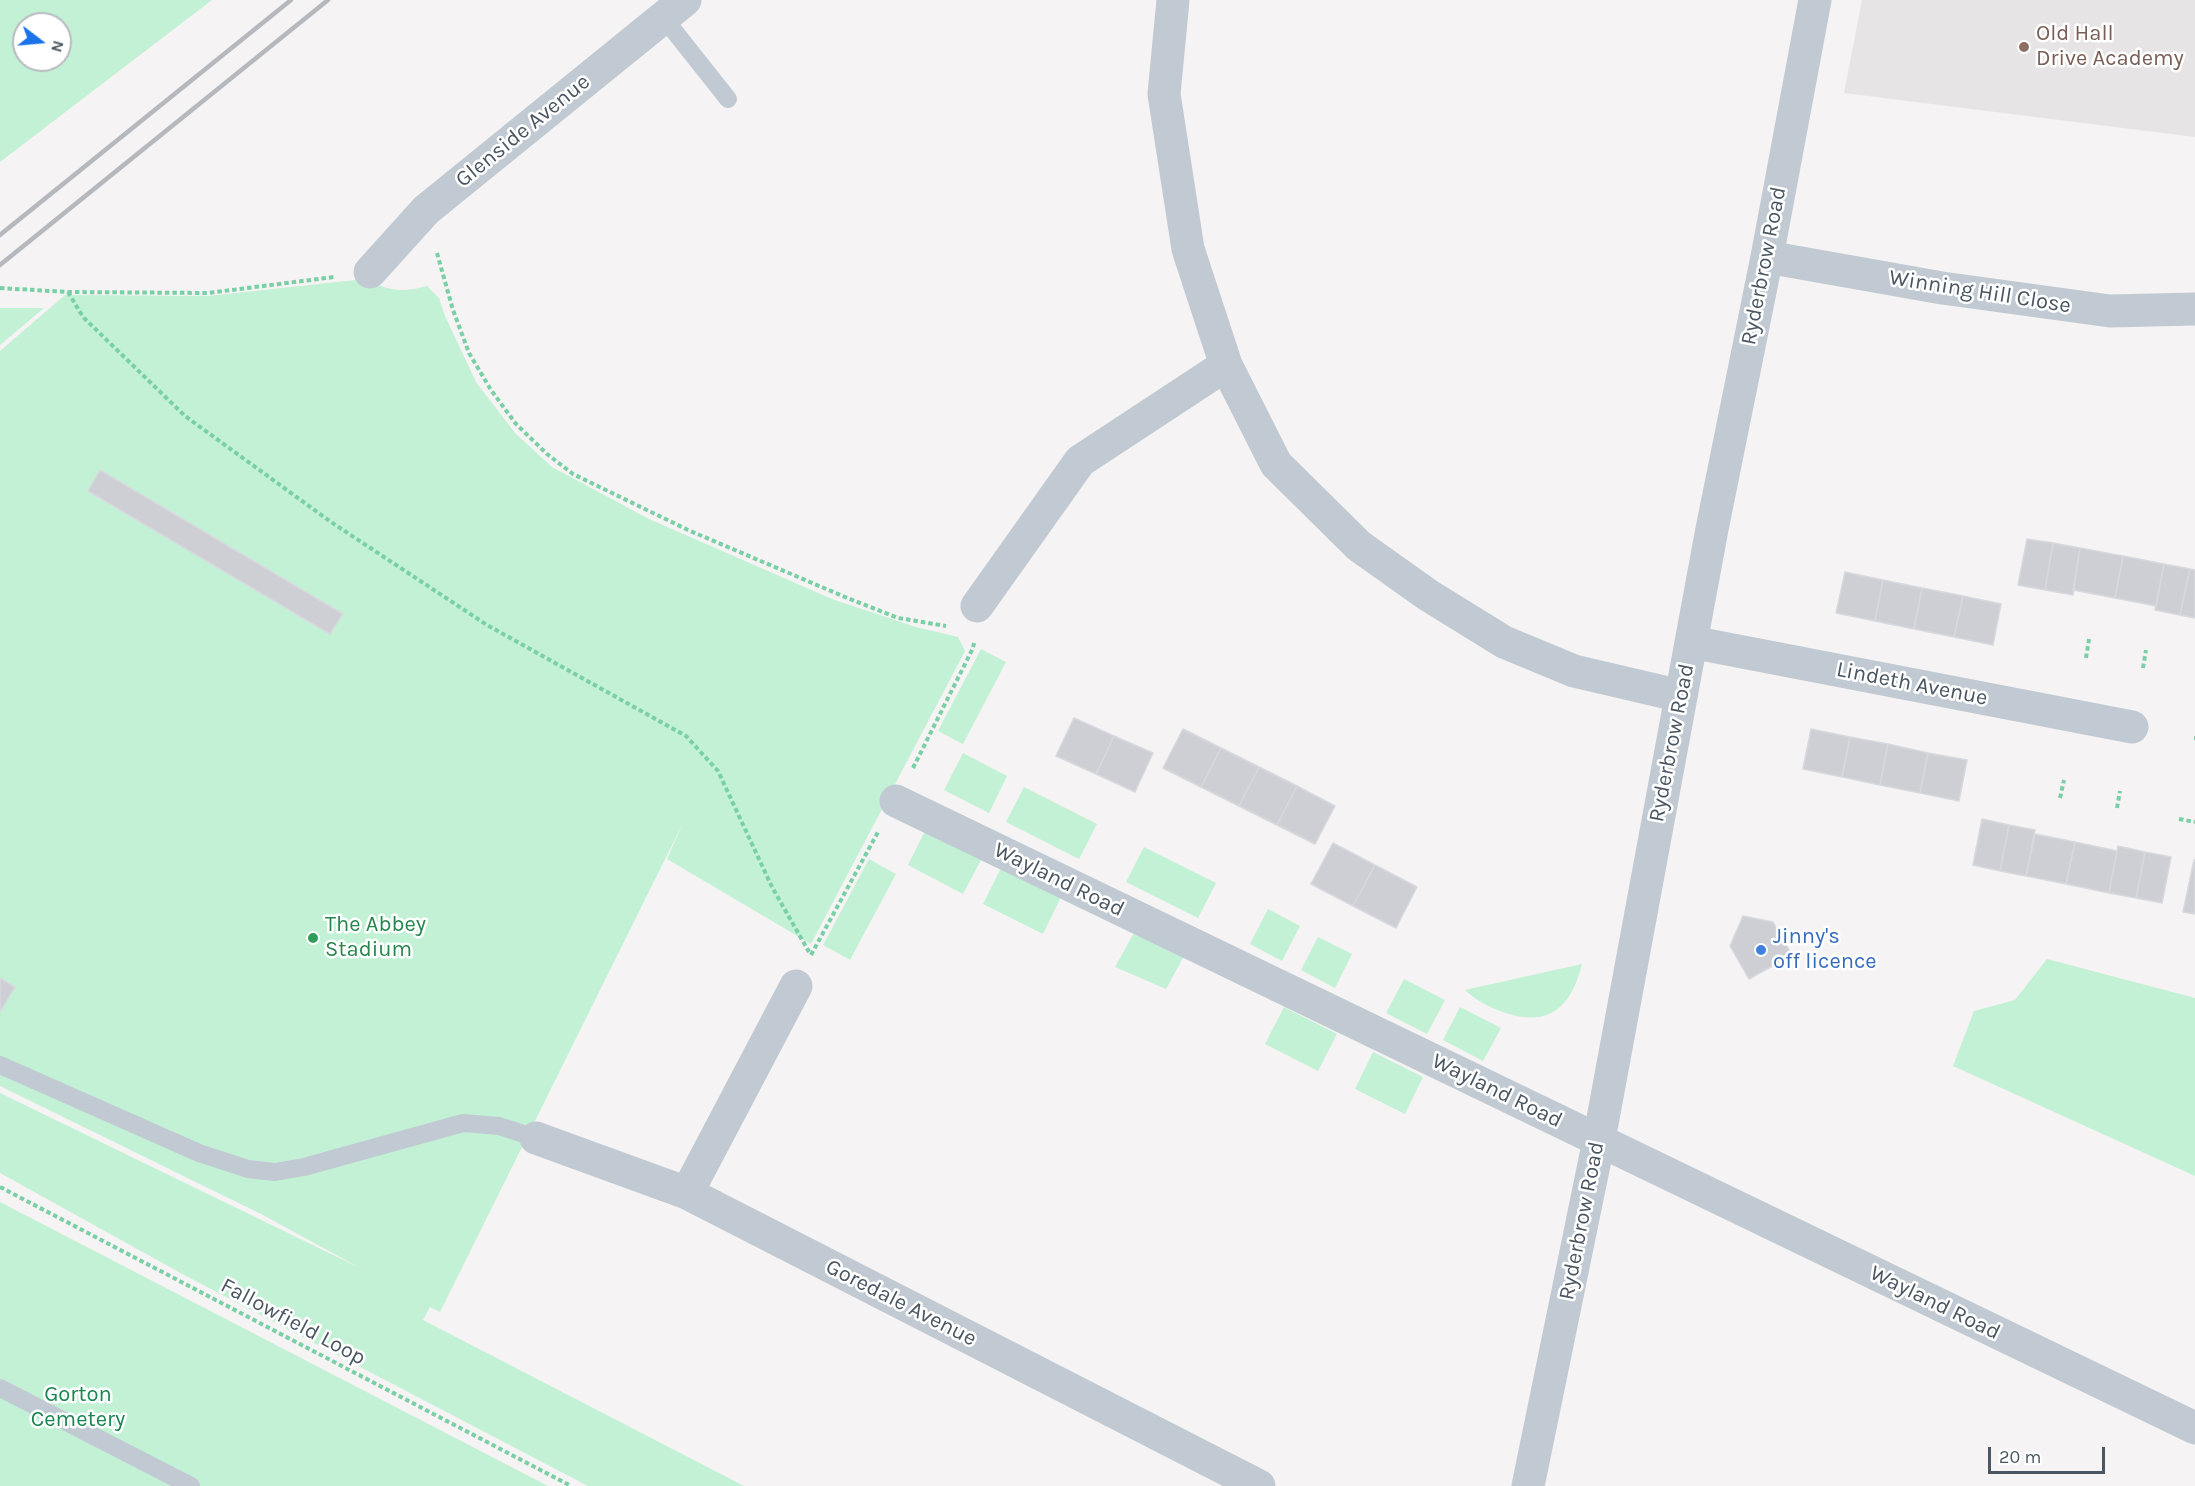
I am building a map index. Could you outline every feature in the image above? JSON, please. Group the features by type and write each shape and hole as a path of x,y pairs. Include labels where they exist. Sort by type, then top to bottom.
{"street":[{"name":"Ryderbrow Road","path":"1528,1486 1599,1140 1712,529 1767,257 1815,0"},
{"path":"1166,4 1164,94 1188,249 1226,364 1276,464 1359,546 1428,595 1504,642 1574,670 1681,696"},
{"name":"Glenside Avenue","path":"370,272 426,210 674,9"},
{"name":"Winning Hill Close","path":"1767,257 1942,288 2110,311 2195,309"},
{"path":"977,606 1080,461 1226,364"},
{"name":"Lindeth Avenue","path":"1692,642 2132,727"},
{"name":"Wayland Road","path":"896,801 2195,1428"},
{"path":"687,1193 796,986"},
{"name":"Goredale Avenue","path":"536,1138 687,1193 1258,1486"}],"lane":[{"path":"674,9 728,99"},
{"path":"0,1065 199,1153 248,1169 275,1172 304,1167 463,1122 499,1126 536,1138"},
{"path":"0,1388 191,1486"}],"path":[{"path":"426,210 453,309 469,353 491,390 516,424 547,454 573,474 688,530 898,618 946,626 977,606"},
{"path":"0,288 68,292 208,293 370,272"},
{"path":"68,292 84,317 185,416 321,515 487,625 686,736 718,771 772,887 811,956"},
{"path":"2086,658 2089,639"},
{"path":"2143,668 2146,650"},
{"path":"2060,798 2064,780"},
{"path":"2117,808 2120,791"},
{"path":"2179,819 2195,822"},
{"name":"Fallowfield Loop","path":"0,1187 571,1486"}],"shaded area":[{"name":"Old Hall Drive Academy","path":"1862,0 2195,0 2195,137 1844,93"}],"green space":[{"path":"0,0 212,0 0,162"},
{"path":"365,279 395,290 427,286 439,298 476,382 515,433 552,467 649,519 832,599 916,627 958,637 965,651 811,944 667,859 683,823 440,1312 430,1307 423,1320 744,1486 588,1486 186,1276 0,1173 0,1093 360,1268 263,1215 0,1086 0,351 65,295 208,296"},
{"path":"0,308 44,308 0,345"},
{"path":"981,649 1006,662 963,744 938,731"},
{"path":"963,753 1007,776 989,813 944,790"},
{"path":"1024,787 1097,824 1079,859 1006,822"},
{"path":"926,829 982,858 963,894 908,865"},
{"path":"1144,847 1216,883 1198,918 1126,882"},
{"path":"869,859 896,874 850,960 823,945"},
{"path":"1001,868 1061,897 1043,934 983,904"},
{"path":"1268,909 1300,926 1282,961 1250,944"},
{"path":"1134,933 1184,956 1166,989 1115,967"},
{"path":"1318,937 1352,954 1335,988 1301,970"},
{"path":"2047,959 2195,998 2195,1176 1953,1066 1974,1011 2015,1000"},
{"path":"1582,964 1572,991 1557,1009 1547,1015 1521,1017 1506,1013 1484,1004 1465,990"},
{"path":"1404,979 1445,1000 1427,1034 1386,1013"},
{"path":"1284,1007 1337,1034 1318,1071 1265,1044"},
{"path":"1460,1007 1501,1028 1483,1061 1443,1040"},
{"path":"1373,1052 1423,1077 1405,1114 1355,1089"},
{"name":"Gorton Cemetery","path":"0,1202 548,1486 0,1486"}],"building":[{"path":"100,470 343,614 330,634 88,491"},
{"path":"2027,539 2053,543 2045,590 2018,585"},
{"path":"2053,543 2080,548 2073,595 2045,590"},
{"path":"2080,548 2123,556 2115,598 2073,590"},
{"path":"2123,556 2164,564 2156,606 2115,598"},
{"path":"2164,564 2190,569 2180,615 2155,610"},
{"path":"2190,569 2195,570 2195,618 2180,615"},
{"path":"1845,572 1883,580 1875,621 1836,613"},
{"path":"1883,580 1922,588 1914,629 1875,621"},
{"path":"1922,588 1963,596 1954,637 1914,629"},
{"path":"1963,596 2001,604 1993,645 1954,637"},
{"path":"1074,718 1114,736 1096,774 1056,756"},
{"path":"1183,729 1221,748 1201,787 1163,768"},
{"path":"1811,729 1850,737 1842,777 1803,769"},
{"path":"1114,736 1153,753 1135,792 1096,774"},
{"path":"1850,737 1888,744 1880,785 1842,777"},
{"path":"1888,744 1928,753 1920,793 1880,785"},
{"path":"1221,748 1259,767 1239,806 1201,787"},
{"path":"1928,753 1967,760 1959,801 1920,793"},
{"path":"1259,767 1297,786 1277,825 1239,806"},
{"path":"1297,786 1335,806 1315,844 1277,825"},
{"path":"1982,819 2009,825 2000,871 1973,865"},
{"path":"2009,825 2035,830 2026,876 2000,871"},
{"path":"2035,834 2075,842 2066,884 2026,876"},
{"path":"2075,842 2117,851 2109,893 2066,884"},
{"path":"1333,843 1375,865 1353,906 1311,884"},
{"path":"2118,846 2145,852 2136,898 2109,893"},
{"path":"2145,852 2171,857 2162,903 2136,898"},
{"path":"2195,860 2195,914 2183,912"},
{"path":"1375,865 1417,887 1396,928 1353,906"},
{"name":"Jinny's off licence","path":"1743,916 1773,922 1792,955 1749,979 1730,946"},
{"path":"0,978 15,987 0,1012"}],"railway":[{"path":"0,235 291,0"},
{"path":"0,265 328,0"}],"place":[{"name":"Old Hall Drive Academy","path":"2024,47"},
{"name":"The Abbey Stadium","path":"313,938"},
{"name":"Jinny's off licence","path":"1761,950"}]}
